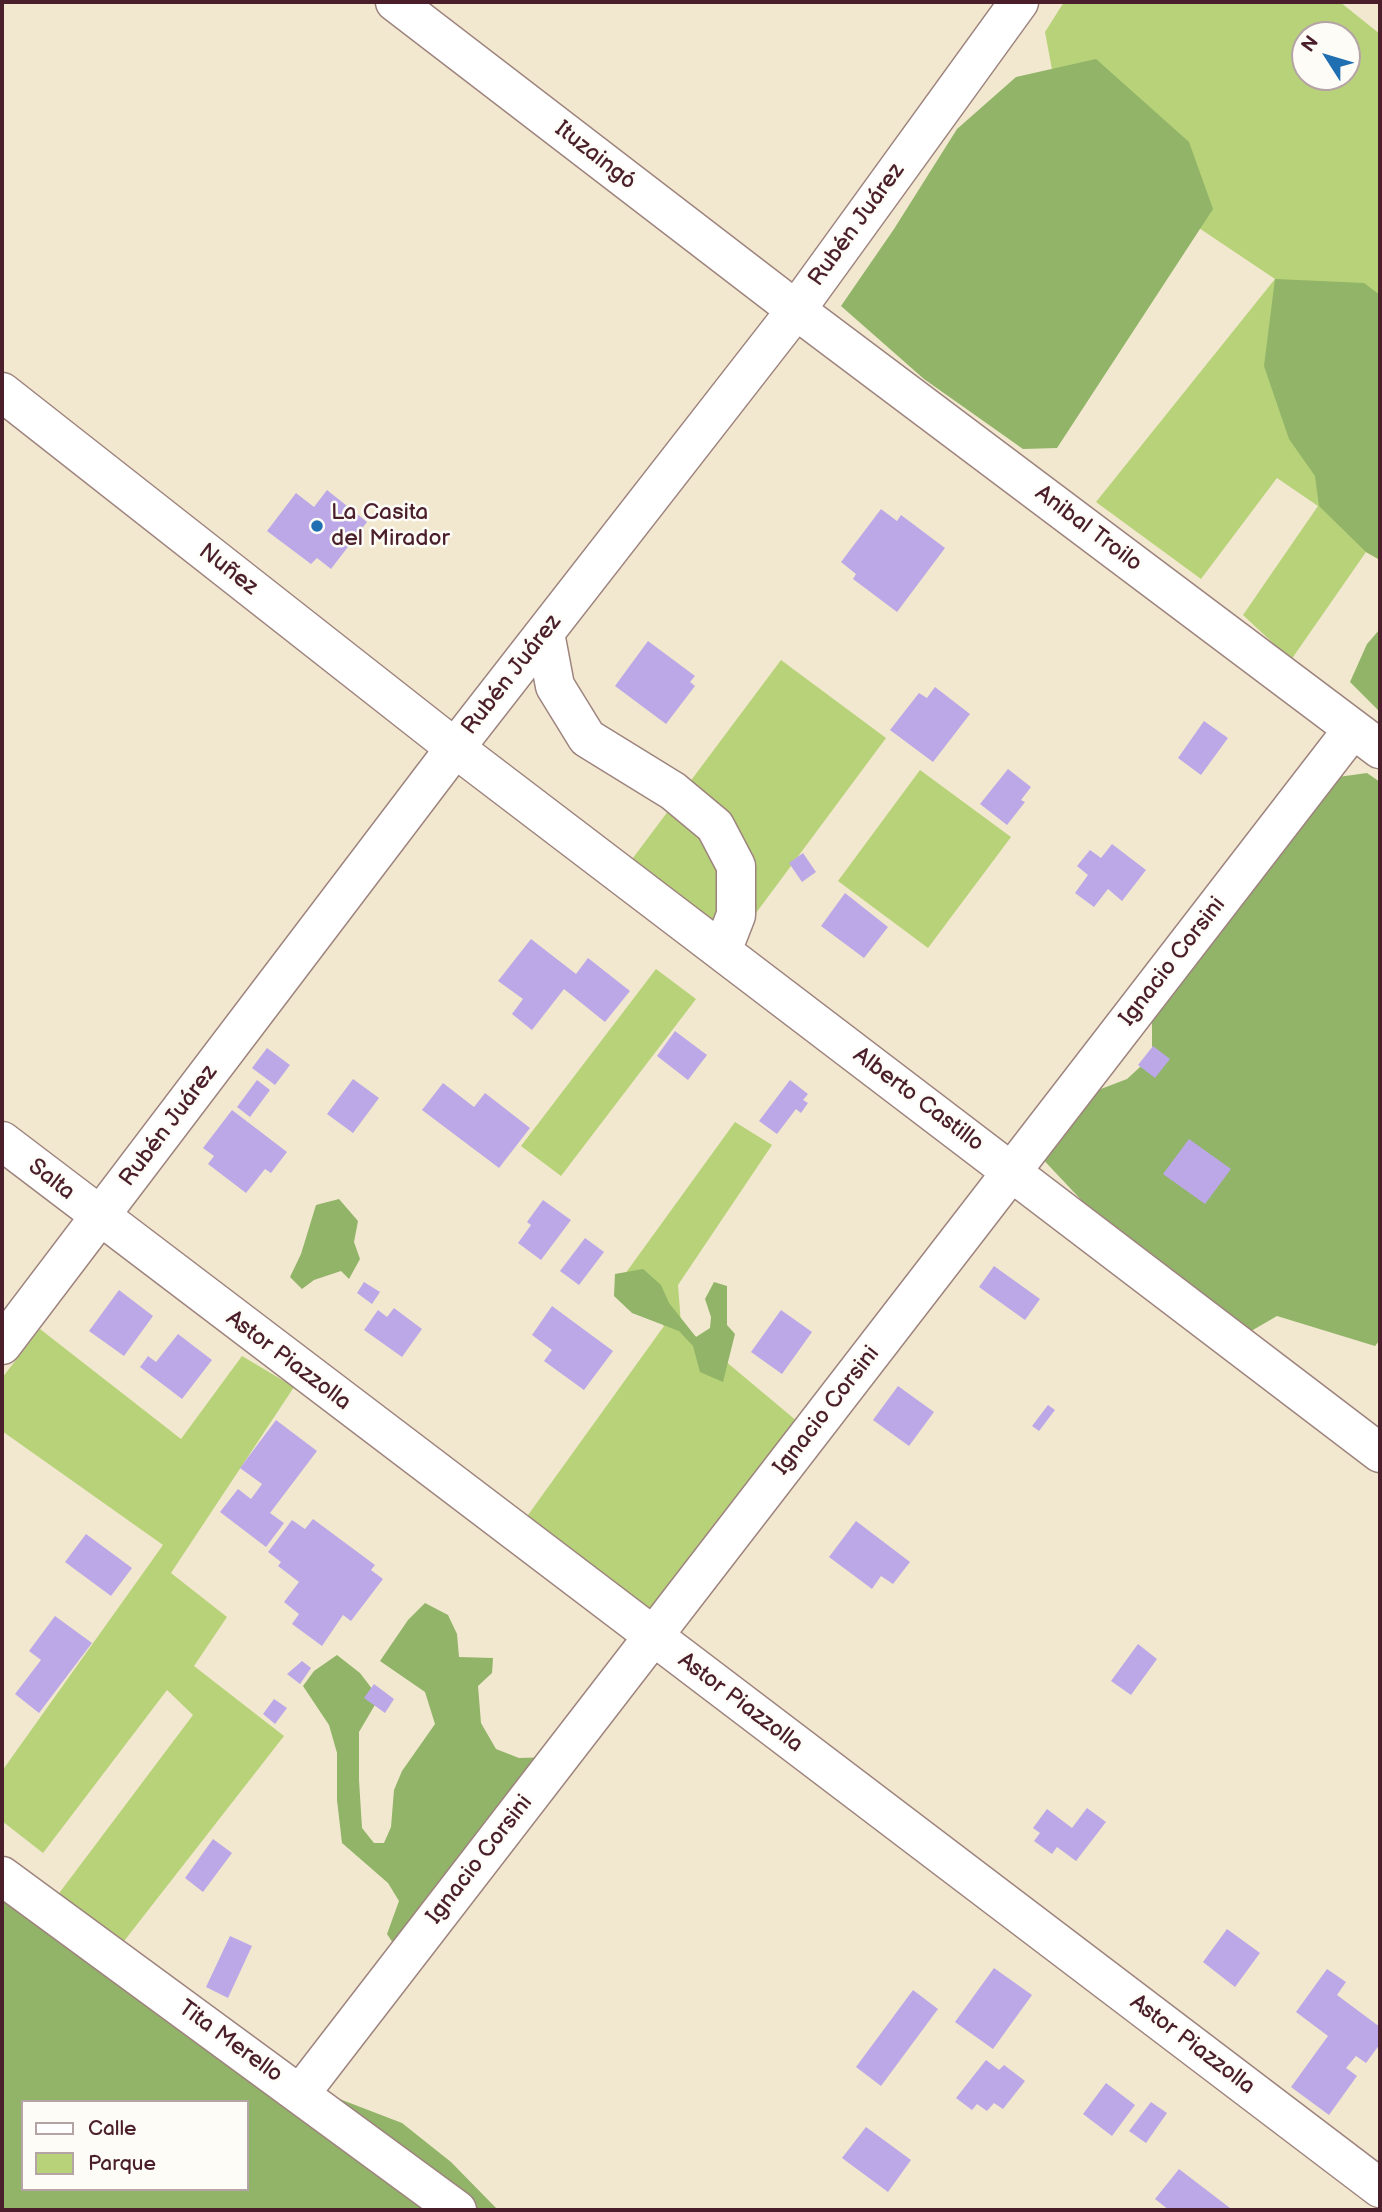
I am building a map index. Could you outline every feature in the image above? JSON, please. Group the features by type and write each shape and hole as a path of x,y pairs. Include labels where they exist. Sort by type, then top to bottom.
{"street":[{"name":"Ituzaingó","path":"395,2 796,310"},
{"name":"Rubén Juárez","path":"2,1345 455,748 796,310 1019,2"},
{"name":"Anibal Troilo","path":"796,310 1367,739"},
{"name":"Nuñez","path":"2,392 455,748"},
{"path":"544,633 555,686 587,738 673,792 715,826 736,866 736,915 722,951"},
{"name":"Ignacio Corsini","path":"300,2094 1011,1172 1367,739"},
{"name":"Alberto Castillo","path":"455,748 1380,1453"},
{"name":"Salta","path":"2,1141 100,1218"},
{"name":"Astor Piazzolla","path":"100,1218 1380,2188"},
{"name":"Tita Merello","path":"2,1876 457,2210"}],"green space":[{"path":"1064,2 1340,2 1380,34 1380,560 1366,552 1291,660 1243,615 1318,506 1277,478 1201,579 1096,502 1275,279 1114,171 1058,102 1045,32"},
{"path":"1096,59 1189,142 1213,209 1057,448 1023,449 924,379 841,306 894,229 957,129 1016,77"},
{"path":"1275,279 1364,283 1380,295 1380,560 1366,552 1319,506 1315,476 1289,439 1264,366"},
{"path":"1380,629 1380,712 1350,682 1367,644"},
{"path":"781,660 886,738 733,944 627,866"},
{"path":"920,770 1011,837 928,948 838,881"},
{"path":"1367,773 1380,782 1380,1340 1375,1346 1277,1316 1246,1334 1135,1257 1037,1153 1093,1092 1127,1079 1152,1056 1152,1021 1160,1000 1338,777"},
{"path":"656,969 696,999 561,1176 521,1146"},
{"path":"735,1122 772,1145 678,1285 681,1324 798,1422 655,1616 523,1522 664,1326 617,1285"},
{"path":"339,1199 358,1221 354,1242 360,1259 349,1279 341,1271 314,1280 302,1289 290,1277 301,1254 316,1205"},
{"path":"643,1269 661,1285 669,1303 696,1337 710,1328 711,1317 705,1299 714,1282 727,1286 727,1325 735,1334 723,1382 700,1372 693,1346 679,1331 632,1313 614,1296 615,1274"},
{"path":"40,1329 181,1439 242,1356 294,1387 171,1573 227,1617 194,1666 284,1736 121,1945 57,1896 193,1715 167,1690 43,1853 2,1821 2,1771 163,1545 2,1431 2,1378"},
{"path":"425,1603 448,1615 457,1634 459,1657 493,1658 492,1673 478,1686 481,1723 496,1749 519,1758 550,1757 395,1946 387,1934 399,1901 388,1883 342,1843 337,1800 337,1753 329,1725 303,1686 314,1671 337,1655 360,1673 379,1698 359,1732 359,1780 362,1828 374,1843 384,1843 391,1827 394,1790 402,1771 435,1724 425,1692 380,1661 408,1620"},
{"path":"2,1888 212,2050 402,2123 451,2162 498,2210 2,2210"}],"building":[{"name":"La Casita del Mirador","path":"327,490 367,522 331,569 317,558 311,564 267,531 296,493 314,507"},
{"path":"881,509 897,521 901,515 945,548 897,612 853,579 856,574 841,562"},
{"path":"648,641 695,676 690,682 695,686 666,724 615,686"},
{"path":"935,687 970,714 933,762 890,730 919,693 927,698"},
{"path":"1204,721 1228,738 1201,775 1178,758"},
{"path":"1008,769 1031,787 1021,800 1025,802 1007,825 980,804"},
{"path":"1112,844 1146,870 1122,901 1108,889 1094,907 1075,893 1088,875 1077,866 1090,850 1101,858"},
{"path":"803,853 816,872 802,882 789,863"},
{"path":"845,893 888,927 864,958 821,926"},
{"path":"531,939 576,974 588,958 630,991 605,1022 564,989 532,1030 512,1014 523,999 498,981"},
{"path":"675,1031 707,1055 688,1080 657,1056"},
{"path":"1153,1046 1170,1059 1155,1078 1138,1065"},
{"path":"267,1048 290,1065 275,1085 252,1068"},
{"path":"353,1079 379,1098 353,1133 327,1114"},
{"path":"257,1080 270,1090 250,1117 237,1107"},
{"path":"790,1080 808,1094 803,1100 808,1103 801,1113 796,1109 777,1134 759,1121"},
{"path":"443,1083 474,1107 485,1093 530,1128 499,1168 422,1110"},
{"path":"232,1110 287,1152 271,1173 265,1169 246,1193 208,1164 214,1156 203,1148"},
{"path":"1189,1139 1231,1169 1205,1204 1163,1174"},
{"path":"543,1200 571,1220 541,1260 518,1243 531,1225 527,1222"},
{"path":"585,1238 604,1252 579,1285 560,1271"},
{"path":"994,1266 1040,1299 1025,1320 979,1287"},
{"path":"364,1282 380,1292 372,1304 357,1293"},
{"path":"119,1290 153,1316 124,1356 89,1331"},
{"path":"552,1306 613,1351 584,1390 544,1361 552,1350 532,1335"},
{"path":"394,1308 422,1329 402,1357 364,1330 378,1310 387,1317"},
{"path":"781,1310 812,1332 782,1374 751,1352"},
{"path":"178,1334 212,1360 182,1399 140,1367 148,1356 156,1362"},
{"path":"898,1386 934,1412 909,1446 873,1420"},
{"path":"1048,1405 1055,1410 1039,1431 1032,1426"},
{"path":"276,1420 317,1451 270,1513 284,1523 266,1547 220,1512 238,1489 251,1499 262,1484 240,1468"},
{"path":"313,1519 375,1565 371,1570 383,1579 351,1621 343,1615 322,1646 292,1624 299,1614 284,1602 299,1582 278,1566 281,1562 268,1552 292,1520 305,1529"},
{"path":"856,1521 910,1562 893,1584 881,1576 872,1589 829,1557"},
{"path":"86,1534 132,1568 111,1596 65,1562"},
{"path":"55,1616 92,1643 39,1713 15,1694 41,1660 29,1651"},
{"path":"1138,1644 1157,1659 1131,1695 1111,1681"},
{"path":"302,1661 311,1668 300,1684 287,1674"},
{"path":"374,1684 394,1699 385,1713 364,1698"},
{"path":"274,1699 287,1708 275,1724 263,1714"},
{"path":"1087,1808 1106,1822 1076,1861 1057,1847 1052,1854 1034,1841 1040,1833 1033,1828 1047,1809 1072,1828"},
{"path":"213,1839 232,1853 203,1892 185,1878"},
{"path":"1227,1929 1260,1953 1235,1987 1203,1962"},
{"path":"230,1936 252,1946 228,1998 206,1987"},
{"path":"994,1968 1032,1995 993,2049 955,2022"},
{"path":"1327,1969 1346,1982 1337,1995 1380,2027 1380,2044 1366,2063 1356,2056 1346,2068 1357,2076 1329,2115 1291,2087 1328,2036 1296,2012"},
{"path":"913,1990 938,2009 881,2086 856,2067"},
{"path":"986,2060 999,2070 1004,2065 1025,2081 1003,2109 994,2103 987,2111 977,2104 972,2110 956,2098"},
{"path":"1106,2083 1135,2105 1112,2136 1083,2114"},
{"path":"1151,2102 1167,2113 1146,2143 1129,2131"},
{"path":"866,2127 911,2160 888,2192 842,2158"},
{"path":"1179,2169 1230,2208 1229,2210 1169,2210 1155,2199"}],"place":[{"name":"La Casita del Mirador","path":"317,526"}]}
